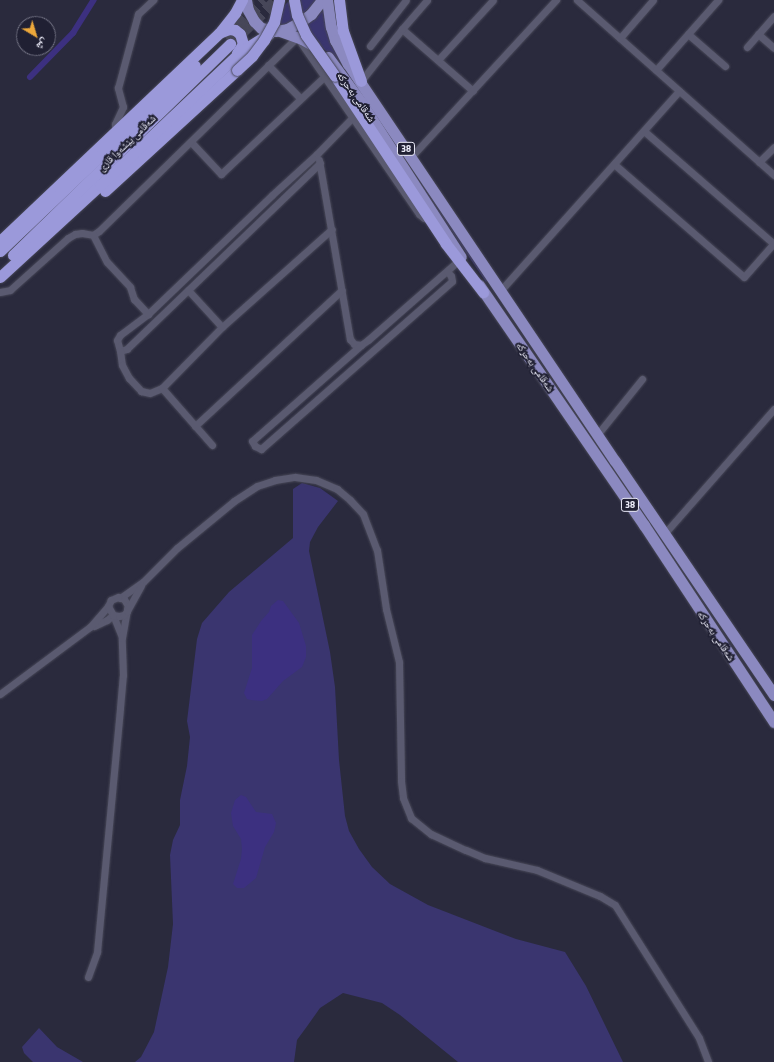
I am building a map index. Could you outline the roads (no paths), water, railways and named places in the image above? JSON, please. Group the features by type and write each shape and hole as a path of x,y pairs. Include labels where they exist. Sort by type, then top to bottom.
{"highway":[{"name":"شەقامی پێشەوا قازی","path":"0,241 213,38 229,22 242,0"},
{"path":"0,285 252,56 264,40 274,22 279,0"},
{"path":"294,0 306,35 329,77 458,261 483,292"},
{"path":"339,0 342,31 361,81"},
{"path":"213,38 227,29 233,29 239,32 242,38 242,44 236,55"},
{"name":"شەقامی پێشەوا قازی","path":"0,277 100,185 236,55 248,45 278,31"},
{"name":"شەقامی پێشەوا قازی","path":"0,252 227,40 0,268"}],"main road":[{"name":"38","path":"246,0 248,10 254,21 261,28 278,31"},
{"name":"شەقامی پێشەوا قازی","path":"278,31 300,22 314,11 322,0"},
{"name":"شەقامی بەحرکە","path":"327,0 331,27 341,52 597,435 774,695"},
{"name":"شەقامی بەحرکە","path":"278,31 297,37 319,49 329,58 402,164 483,292 644,525 774,722"}],"street":[{"path":"115,131 115,124 123,107 118,88 138,14 152,0"},
{"path":"370,46 406,0"},
{"path":"361,81 427,0"},
{"path":"438,60 493,0"},
{"path":"411,157 556,0"},
{"path":"577,0 774,175"},
{"path":"656,70 718,0"},
{"path":"620,38 652,1"},
{"path":"747,47 774,16"},
{"path":"402,29 473,90"},
{"path":"688,34 725,66"},
{"path":"758,34 774,48"},
{"path":"0,292 10,290 68,238 82,233 93,235 99,232 297,37 329,77 352,118 419,214 424,218 430,219"},
{"path":"268,65 300,98"},
{"path":"191,142 221,174 300,98 329,77"},
{"path":"501,290 679,91"},
{"path":"332,229 222,327 162,388 150,393 140,391 129,378 122,365 117,340 148,314 317,154 352,118"},
{"path":"614,164 744,277 774,243 644,131"},
{"path":"759,162 774,147"},
{"path":"317,154 332,229 350,338 354,344 361,345"},
{"path":"120,351 126,349 320,163"},
{"path":"93,235 108,262 130,287 134,298 148,314"},
{"path":"446,271 451,276 452,281 261,449 255,446 252,441 361,345 446,271 458,261"},
{"path":"188,290 222,327"},
{"path":"195,426 342,290"},
{"path":"597,435 642,379"},
{"path":"162,388 212,444"},
{"path":"665,533 774,409"},
{"path":"120,598 143,582 177,548 234,502 257,486 266,482 284,478 309,479 326,484 350,500 363,514 377,550 386,609 400,662 401,781 406,811 411,818 431,834 466,850 485,858 537,870 600,896 615,905 699,1038 708,1062"},
{"path":"90,627 107,620 113,615 122,616 127,611 143,582"},
{"path":"0,694 90,627 113,598 120,598 126,602 127,611 122,638 123,675 97,952 88,977"},
{"path":"108,606 122,638"}],"waterway":[{"path":"30,77 73,33 94,0"}],"tunnel":[{"path":"225,37 264,0"},
{"path":"230,44 276,0"}]}
